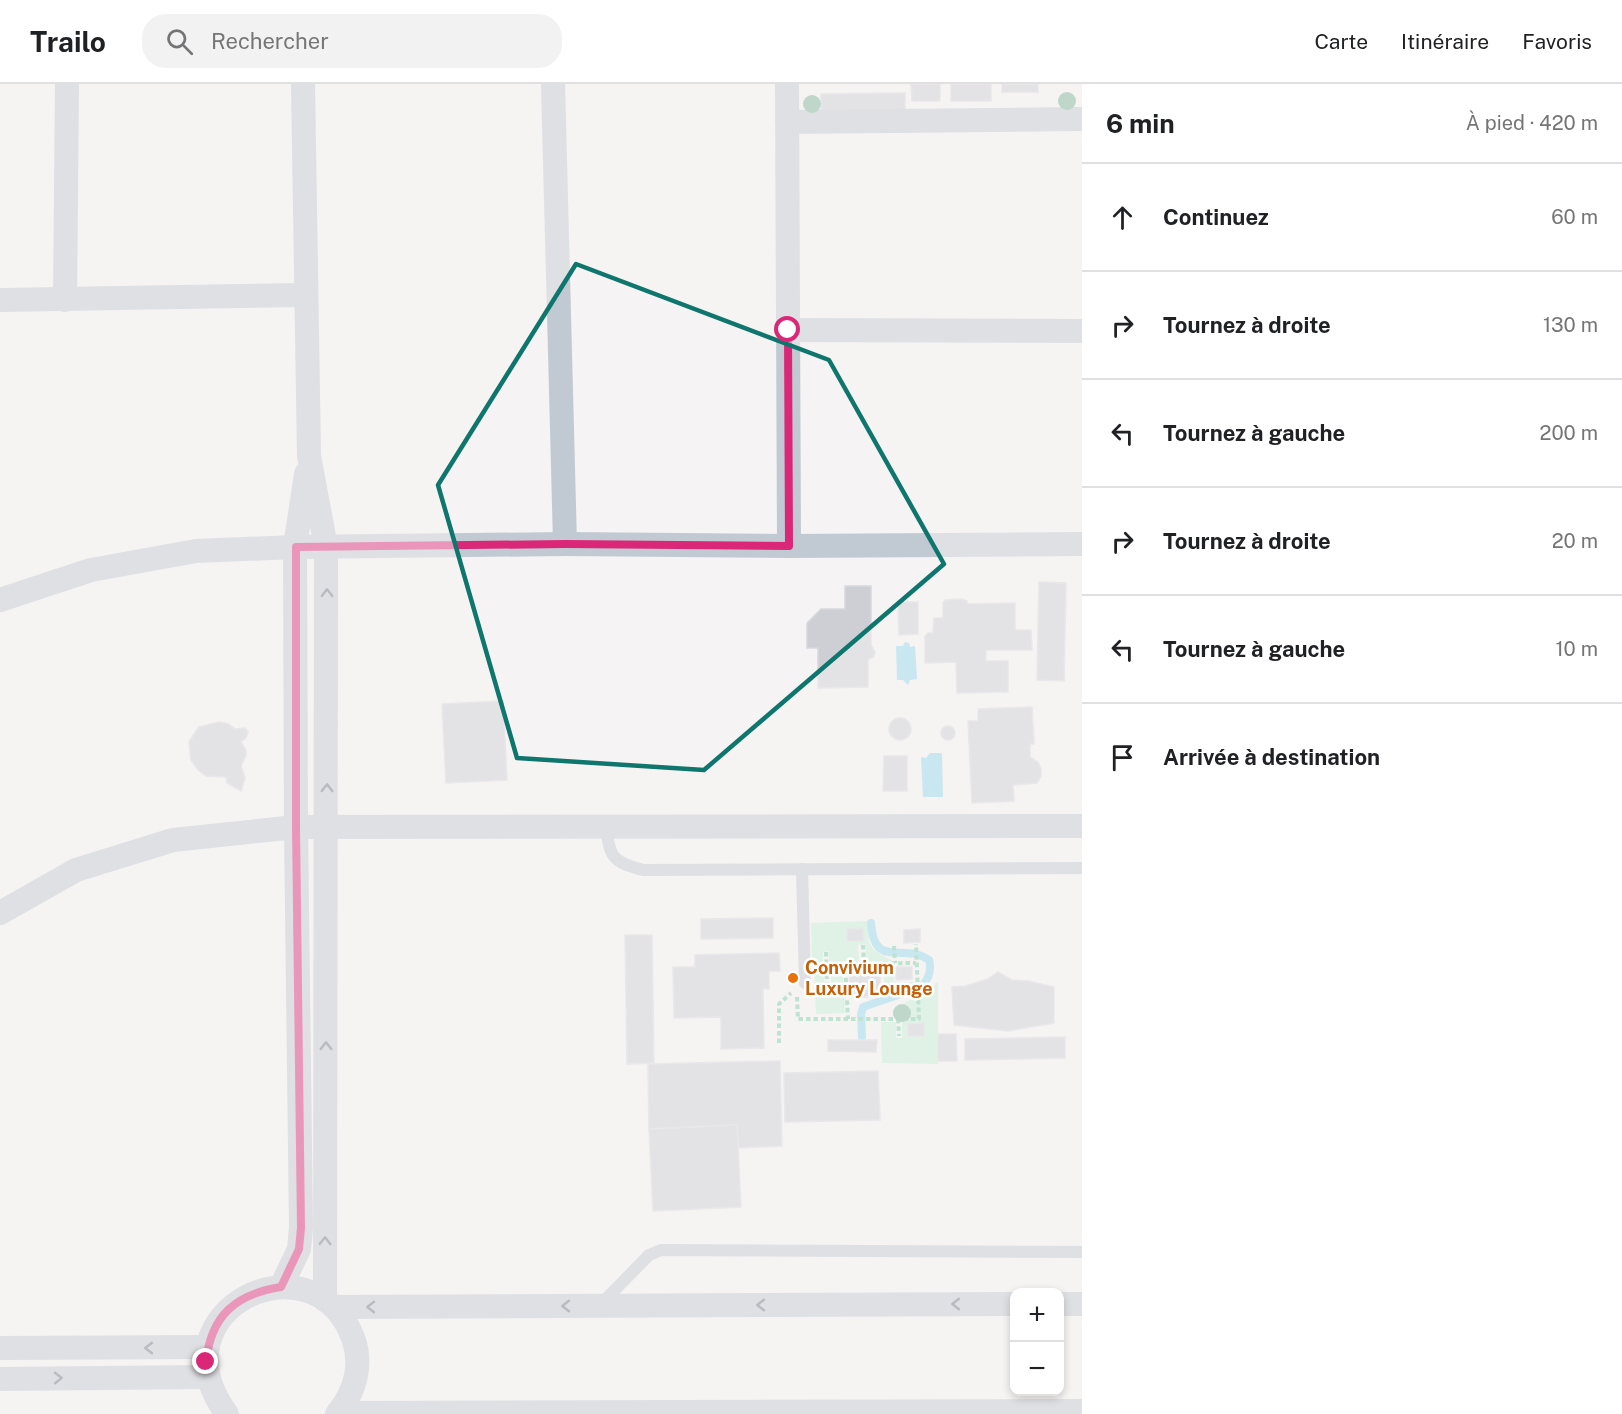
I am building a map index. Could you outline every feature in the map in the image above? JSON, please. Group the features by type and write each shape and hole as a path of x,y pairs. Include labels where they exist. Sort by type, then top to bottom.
{"street":[{"path":"65,300 67,84"},
{"path":"303,84 309,456 326,547 329,1303"},
{"path":"553,84 565,544"},
{"path":"787,84 789,546"},
{"path":"787,122 1082,118"},
{"path":"0,300 305,295"},
{"path":"788,330 1082,331"},
{"path":"281,1287 299,1249 301,1228 296,827 296,547 309,456"},
{"path":"0,600 91,570 196,551 296,547 565,544 789,546 1082,544"},
{"path":"0,913 76,870 173,840 296,827 1082,826"},
{"path":"227,1414 214,1396 207,1377 208,1347 214,1328 226,1311 242,1298 261,1290 281,1287 304,1290 329,1303 348,1325 356,1347 358,1371 351,1394 338,1414"},
{"path":"329,1303 599,1306 1010,1304"},
{"path":"1064,1304 1082,1304"},
{"path":"0,1348 208,1347"},
{"path":"0,1379 207,1377"},
{"path":"338,1414 1082,1411"}],"lane":[{"path":"606,828 609,850 621,864 643,870 1082,868"},
{"path":"800,986 804,964 802,869"},
{"path":"599,1306 649,1255 661,1250 1082,1252"}],"path":[{"path":"863,945 864,963"},
{"path":"798,1019 919,1019 916,946"},
{"path":"894,948 895,961"},
{"path":"825,952 827,989"},
{"path":"804,964 916,961"},
{"path":"845,963 848,1019"},
{"path":"779,1043 779,1004 800,986"},
{"path":"898,1019 899,1036"}],"highlighted area":[{"path":"576,264 829,360 944,564 704,770 517,758 438,485"}],"green space":[{"path":"868,921 869,943 874,950 892,961 867,961 865,944 858,945 859,961 829,962 828,951 823,952 823,963 812,963 811,923"},
{"path":"893,966 894,982 914,982 914,986 885,995 884,967"},
{"path":"823,967 825,990 832,990 830,967 842,967 845,1013 816,1014 814,968"},
{"path":"938,982 938,1064 882,1063 881,1022 896,1022 896,1038 902,1038 902,1023 896,1010"}],"water":[{"path":"905,642 909,643 910,647 915,646 917,679 910,680 908,685 903,680 897,680 896,646 903,646"},
{"path":"930,753 942,753 943,797 923,797 921,757 926,758"}],"building":[{"path":"911,84 940,84 940,101 912,101"},
{"path":"951,84 991,84 991,101 951,101"},
{"path":"1002,84 1038,84 1038,92 1002,92"},
{"path":"905,93 905,110 821,112 821,94"},
{"path":"1039,582 1066,583 1064,681 1037,680"},
{"path":"845,586 871,586 871,645 875,652 874,656 868,660 868,687 818,688 818,648 807,648 807,623 821,609 845,609"},
{"path":"945,600 967,601 967,604 1015,603 1015,630 1031,630 1032,650 986,650 986,661 1008,661 1008,692 957,693 956,662 925,663 925,636 933,633 934,618 943,618"},
{"path":"898,602 918,602 918,634 899,635"},
{"path":"503,701 507,780 446,783 442,704"},
{"path":"1032,707 1034,744 1030,744 1030,757 1038,762 1041,769 1041,776 1037,783 1013,785 1014,801 972,803 968,721 978,721 978,709"},
{"path":"900,718 908,721 911,729 908,737 900,740 892,737 889,729 892,721"},
{"path":"219,722 235,729 245,728 248,732 246,738 241,742 246,755 241,766 245,778 241,791 227,783 226,777 206,776 191,760 189,742 199,727"},
{"path":"945,726 951,726 955,733 951,740 945,740 941,736 941,730"},
{"path":"884,756 907,756 907,791 883,791"},
{"path":"773,918 773,938 701,939 701,919"},
{"path":"847,929 863,929 864,941 847,941"},
{"path":"920,929 920,942 904,943 904,930"},
{"path":"625,935 652,935 654,1063 627,1064"},
{"path":"779,953 780,971 769,971 769,989 763,989 764,1048 721,1049 721,1017 674,1018 673,967 695,967 695,955"},
{"path":"896,967 912,967 912,979 896,980"},
{"path":"849,969 880,969 880,997 850,997"},
{"path":"998,972 1012,980 1054,987 1054,1023 1008,1031 954,1025 952,987 965,986 988,979"},
{"path":"924,1023 924,1036 908,1036 908,1024"},
{"path":"938,1034 956,1034 957,1061 938,1061"},
{"path":"1065,1037 1065,1058 965,1060 965,1039"},
{"path":"828,1040 877,1040 876,1052 828,1051"},
{"path":"780,1061 782,1146 738,1148 737,1125 649,1129 648,1064"},
{"path":"878,1071 880,1120 785,1122 784,1073"},
{"path":"737,1125 741,1207 653,1211 649,1129"}],"waterway":[{"path":"862,1037 863,1007 921,987 930,972 929,960 919,955 884,951 873,937 871,923"}],"place":[{"name":"Convivium Luxury Lounge","path":"793,978"}],"route":[{"path":"206,1362 214,1328 226,1311 242,1298 261,1290 281,1287 299,1249 301,1228 296,827 296,547 565,544 789,546 788,330"}]}
